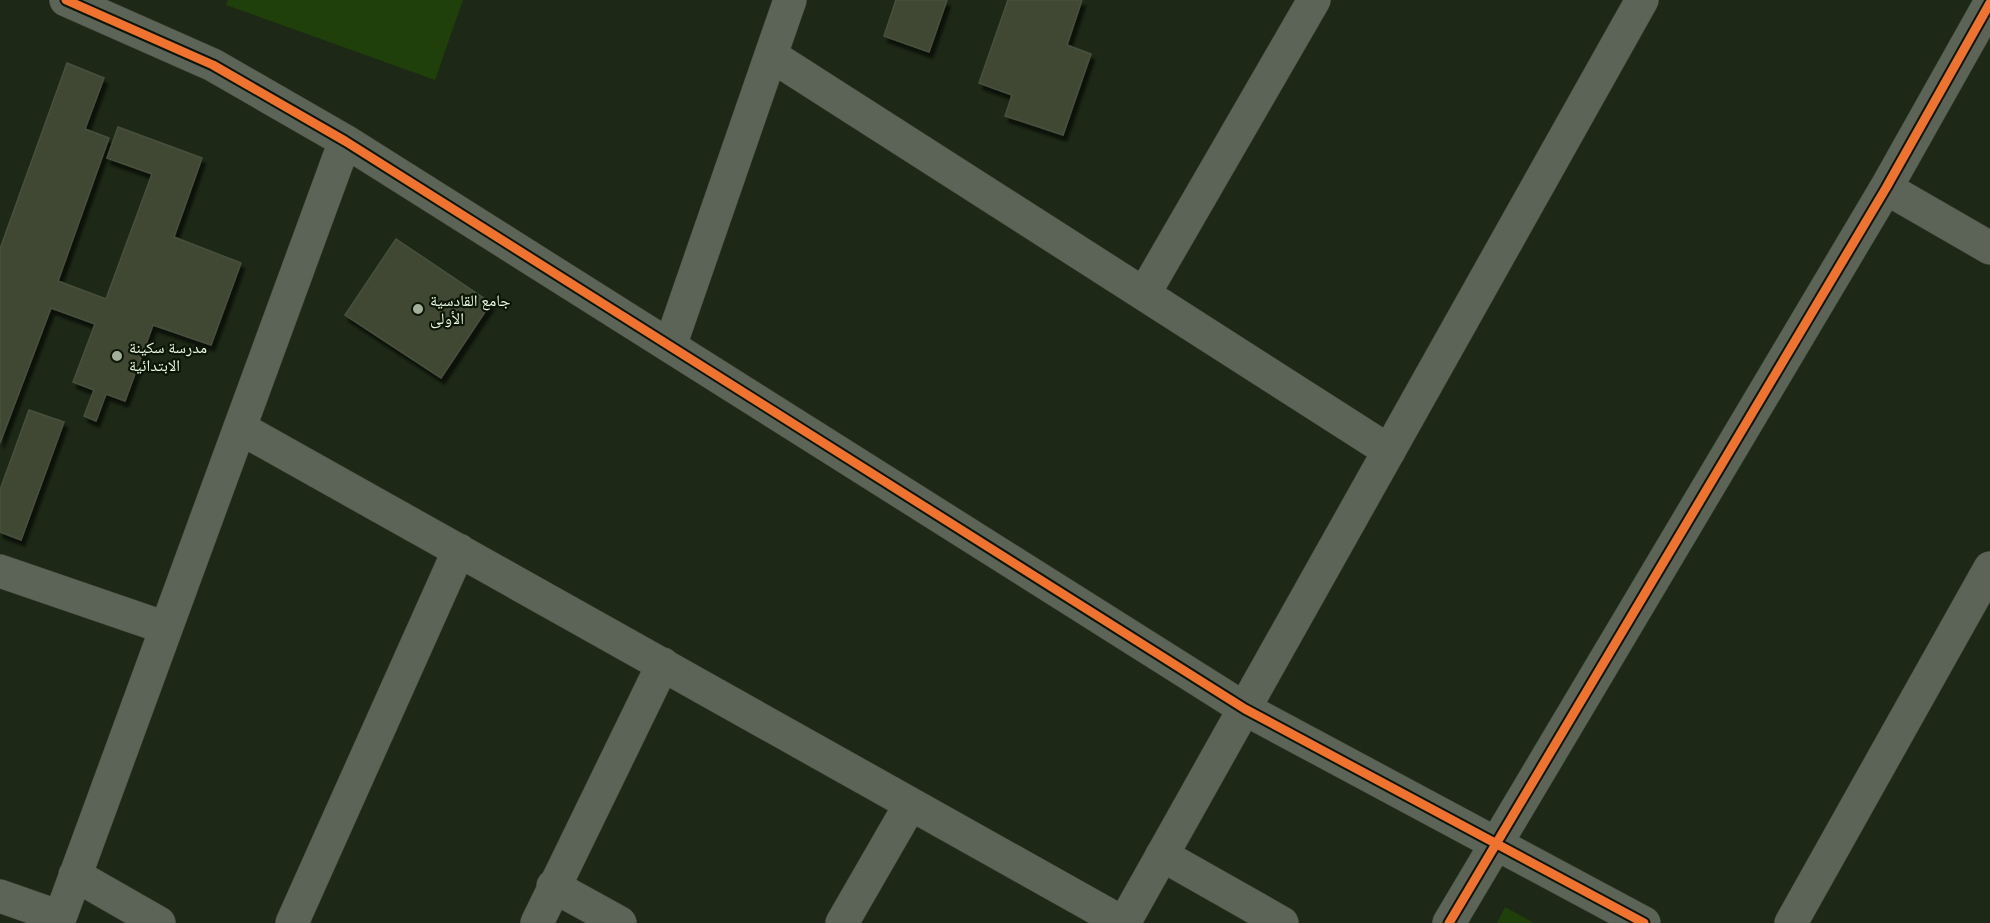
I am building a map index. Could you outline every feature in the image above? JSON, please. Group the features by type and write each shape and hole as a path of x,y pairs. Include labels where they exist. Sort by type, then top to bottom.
{"street":[{"path":"66,0 213,65 345,141 1245,709 1644,923"},
{"path":"670,346 790,0"},
{"path":"1144,294 1314,0"},
{"path":"240,428 1124,923 1642,0"},
{"path":"1449,923 1494,843 1886,188 1990,3"},
{"path":"772,56 1389,451"},
{"path":"0,896 59,920 345,141"},
{"path":"1886,188 1990,248"},
{"path":"292,923 459,550"},
{"path":"1791,923 1990,568"},
{"path":"0,571 166,628"},
{"path":"537,923 663,664"},
{"path":"842,923 910,805"},
{"path":"1162,855 1282,923"},
{"path":"75,875 159,923"},
{"path":"553,886 620,923"}],"green space":[{"path":"228,0 463,0 435,80 226,5"},
{"path":"1505,907 1534,923 1497,923"}],"building":[{"path":"896,0 947,0 929,52 884,36"},
{"path":"1008,0 1082,0 1067,45 1091,54 1063,135 1005,116 1012,95 979,83"},
{"path":"67,63 104,78 85,129 109,138 58,281 106,299 152,174 107,158 118,127 202,158 174,237 241,263 211,345 153,325 125,401 106,394 96,421 84,416 94,390 73,382 95,324 51,308 0,443 0,249"},
{"name":"جامع القادسية الأولى","path":"396,239 491,303 441,378 345,315"},
{"path":"29,410 64,422 21,540 0,532 0,490"}],"cycle path":[{"path":"66,0 213,65 345,141 1245,709 1644,923"},
{"path":"1449,923 1886,188 1990,3"}],"place":[{"name":"جامع القادسية الأولى","path":"418,309"},
{"name":"مدرسة سكينة الابتدائية","path":"117,356"}]}
